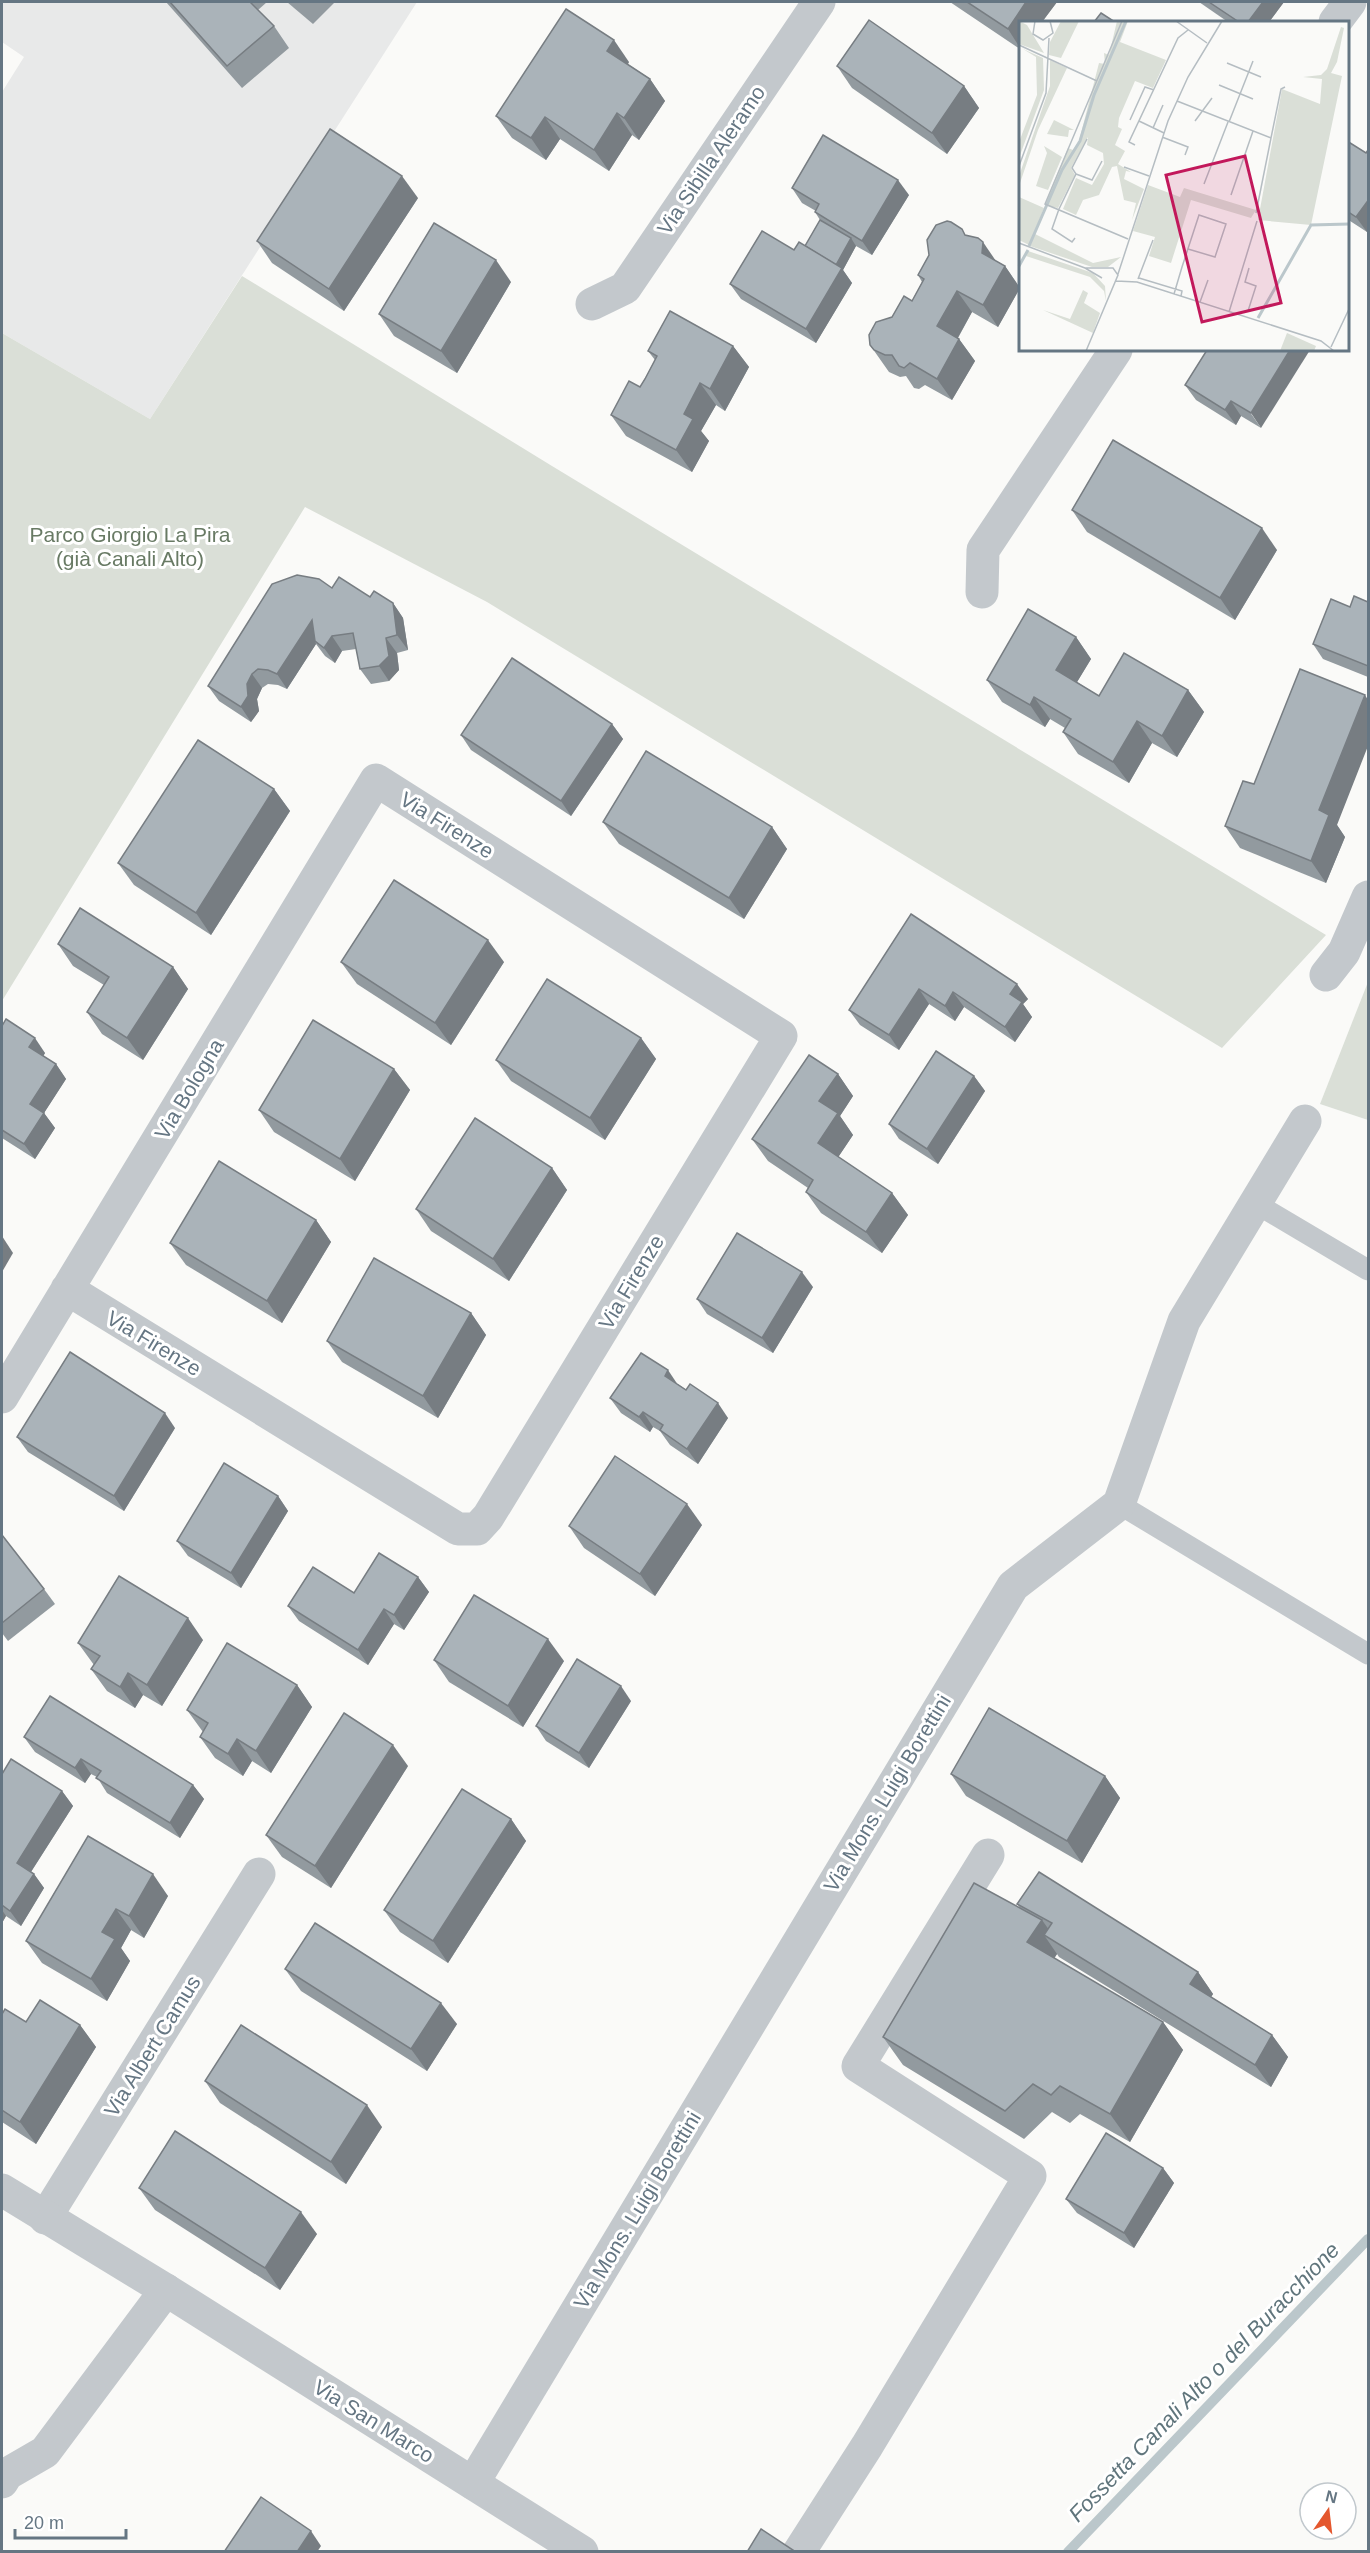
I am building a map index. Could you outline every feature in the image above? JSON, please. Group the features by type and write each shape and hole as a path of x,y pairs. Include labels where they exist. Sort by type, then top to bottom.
{"street":[{"name":"Via Sibilla Aleramo","path":"592,304 625,288 819,2"},
{"path":"1336,21 1350,2"},
{"path":"982,592 984,550 1115,351"},
{"name":"Via Bologna","path":"2,1397 376,780"},
{"name":"Via Firenze","path":"67,1289 458,1529 477,1528 488,1517 781,1036 376,780"},
{"path":"1326,975 1344,952 1368,897"},
{"path":"1119,1504 1184,1321 1305,1121"},
{"name":"Via Mons. Luigi Borettini","path":"473,2483 1012,1586 1119,1504"},
{"path":"799,2552 867,2446 1030,2176 858,2066 988,1855"},
{"name":"Via Albert Camus","path":"45,2217 258,1874"},
{"name":"Via San Marco","path":"2,2190 166,2290 582,2552"},
{"path":"2,2482 7,2474 45,2452 166,2290"}],"lane":[{"path":"1255,1203 1368,1270"},
{"path":"1119,1504 1368,1654"}],"shaded area":[{"path":"2,2 417,2 150,419 2,333 2,92 24,57 2,42"}],"green space":[{"name":"Parco Giorgio La Pira (già Canali Alto)","path":"242,276 1326,935 1222,1048 487,602 305,507 2,1001 2,333 150,419"},
{"path":"1368,982 1368,1120 1320,1104"}],"building":[{"path":"170,2 250,2 274,26 227,66"},
{"path":"967,2 1026,2 1008,29"},
{"path":"1209,2 1263,2 1249,21 1238,21"},
{"path":"566,9 614,40 607,51 650,79 624,118 617,113 594,150 545,117 531,138 496,116"},
{"path":"1101,13 1113,21 1095,21"},
{"path":"869,20 964,86 932,133 837,66"},
{"path":"330,129 402,176 329,289 257,241"},
{"path":"823,135 898,180 862,241 815,212 819,204 792,188"},
{"path":"1349,142 1366,153 1368,150 1368,203 1356,217 1349,212"},
{"path":"820,220 851,238 836,265 805,246"},
{"path":"947,221 962,229 965,235 978,238 983,242 982,253 1005,266 983,305 957,291 937,326 959,339 937,379 910,363 904,368 899,366 892,355 885,355 874,350 870,345 869,335 876,322 892,317 904,296 912,301 924,279 918,275 929,255 927,240 936,225"},
{"path":"434,223 496,260 441,351 379,314"},
{"path":"762,231 794,250 799,242 842,268 806,329 730,284"},
{"path":"670,311 733,346 710,389 700,383 684,414 693,419 676,450 611,415 629,381 640,387 645,379 657,356 648,351"},
{"path":"1206,351 1289,351 1251,413 1231,401 1225,410 1185,385"},
{"path":"1113,440 1262,528 1220,598 1072,510"},
{"path":"297,575 319,579 332,588 339,577 370,597 374,591 393,603 397,635 386,638 389,656 379,666 360,669 353,633 332,636 324,648 315,641 312,620 277,674 258,669 252,674 247,684 248,696 241,707 208,686 272,584"},
{"path":"1354,596 1368,602 1368,666 1313,644 1331,599 1350,607"},
{"path":"1028,609 1076,637 1056,670 1099,696 1124,653 1188,690 1162,736 1137,721 1113,762 1063,732 1071,719 1034,697 1030,705 987,680"},
{"path":"512,658 612,724 561,801 461,735"},
{"path":"1300,669 1365,695 1319,810 1329,815 1311,861 1225,826 1243,781 1254,784"},
{"path":"198,740 274,789 196,913 118,863"},
{"path":"646,751 772,827 729,898 603,822"},
{"path":"394,880 488,940 435,1023 341,962"},
{"path":"80,908 173,967 127,1038 87,1012 109,977 58,944"},
{"path":"911,914 1017,984 1010,994 1022,1002 1005,1027 953,992 945,1006 919,989 889,1035 849,1010"},
{"path":"547,979 641,1038 590,1118 496,1060"},
{"path":"6,1019 35,1038 29,1047 56,1064 30,1104 44,1113 24,1144 2,1130 2,1026"},
{"path":"313,1020 394,1069 340,1159 259,1110"},
{"path":"936,1051 974,1076 927,1149 889,1124"},
{"path":"809,1055 838,1074 819,1101 838,1113 818,1143 892,1193 866,1232 806,1192 813,1180 752,1139"},
{"path":"475,1118 552,1168 493,1259 416,1209"},
{"path":"219,1161 316,1220 267,1301 170,1243"},
{"path":"737,1233 802,1272 762,1338 697,1299"},
{"path":"374,1258 471,1313 423,1396 327,1341"},
{"path":"70,1352 165,1413 114,1496 17,1437"},
{"path":"641,1353 668,1370 665,1376 686,1390 690,1384 718,1403 687,1449 660,1430 663,1425 643,1412 639,1417 610,1398"},
{"path":"615,1456 687,1504 640,1574 569,1526"},
{"path":"224,1463 278,1496 231,1573 177,1541"},
{"path":"2,1535 44,1589 2,1623"},
{"path":"379,1553 418,1577 394,1615 384,1609 358,1650 288,1606 313,1567 354,1593"},
{"path":"119,1576 188,1618 147,1685 128,1673 120,1687 91,1669 100,1656 78,1643"},
{"path":"474,1595 548,1639 508,1706 434,1660"},
{"path":"227,1643 297,1685 256,1751 237,1739 228,1754 200,1737 208,1723 187,1710"},
{"path":"577,1659 621,1686 579,1753 536,1726"},
{"path":"50,1696 193,1785 170,1823 96,1778 101,1771 81,1759 75,1768 24,1737"},
{"path":"989,1708 1105,1776 1067,1841 951,1774"},
{"path":"344,1713 393,1745 315,1866 266,1835"},
{"path":"11,1759 62,1791 17,1863 34,1874 10,1911 2,1905 2,1774"},
{"path":"462,1789 511,1819 433,1941 384,1910"},
{"path":"88,1836 153,1874 129,1916 116,1909 102,1932 115,1939 91,1979 26,1941"},
{"path":"1039,1872 1198,1972 1190,1984 1272,2035 1255,2065 1044,1935 1052,1923 1017,1904"},
{"path":"974,1883 1042,1920 1027,1942 1163,2022 1110,2114 1060,2086 1051,2095 1033,2084 1005,2111 883,2037"},
{"path":"315,1923 441,2003 411,2049 285,1969"},
{"path":"40,2000 80,2025 20,2122 2,2110 2,2014 5,2009 26,2022"},
{"path":"241,2025 367,2105 331,2162 205,2081"},
{"path":"175,2131 301,2212 265,2268 139,2188"},
{"path":"1106,2133 1163,2168 1124,2233 1066,2199"},
{"path":"261,2497 311,2531 297,2552 224,2552"},
{"path":"761,2529 796,2552 747,2552"}],"waterway":[{"name":"Fossetta Canali Alto o del Buracchione","path":"1068,2552 1368,2239"}]}
